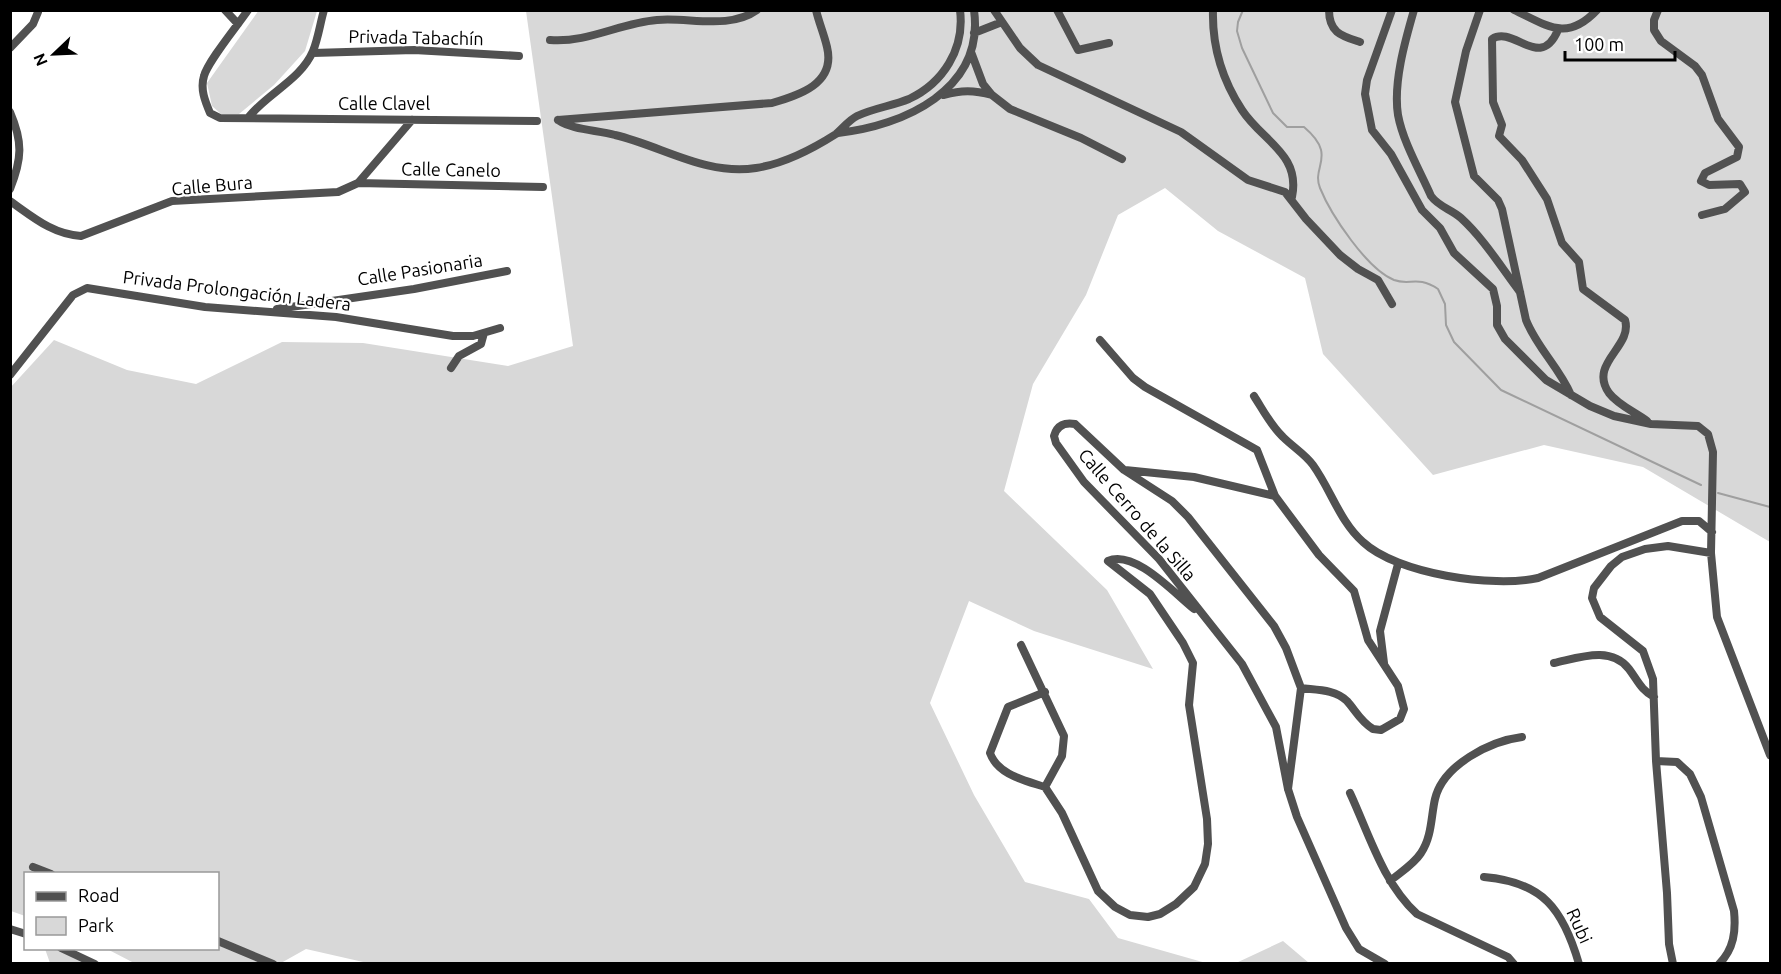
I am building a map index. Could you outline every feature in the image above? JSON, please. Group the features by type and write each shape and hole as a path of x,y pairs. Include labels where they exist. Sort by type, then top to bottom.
{"street":[{"path":"225,10 238,24 248,10"},
{"path":"248,118 256,107 300,70 313,52 324,10"},
{"path":"550,40 568,41 590,38 628,25 658,20 733,19 757,10"},
{"path":"816,10 828,49 828,62 821,80 799,94 772,103 558,120 618,135 699,164 730,170 757,168 789,158 836,133 855,117 876,108 907,100 926,89 941,77 955,54 960,33 960,10"},
{"path":"944,95 960,74 971,52 974,10"},
{"path":"994,10 1020,48 1038,65 1181,132 1248,180 1285,192 1292,197 1306,219 1340,255 1358,269 1378,280 1392,304"},
{"path":"1057,10 1078,50 1109,43"},
{"path":"1213,10 1212,25 1228,86 1244,113 1287,161 1295,182 1292,197"},
{"path":"1329,10 1331,27 1337,34 1360,42"},
{"path":"1392,10 1367,80 1366,102 1372,130 1391,154 1422,210 1440,228 1454,253 1492,290 1497,306 1497,325 1505,339 1546,380 1571,396 1614,416 1651,424 1688,424 1708,434 1713,452 1711,553 1718,617 1770,755"},
{"path":"1414,10 1402,52 1398,112 1401,125 1431,196 1437,204 1460,217 1483,242 1521,293"},
{"path":"1480,10 1476,16 1463,61 1456,92 1456,112 1474,176 1503,208 1526,320 1532,335 1563,376 1571,396"},
{"path":"1514,10 1558,30 1580,26 1597,10"},
{"path":"1658,10 1654,20 1658,36 1702,75 1718,119 1739,147 1737,157 1705,173 1701,181 1709,185 1740,184 1745,192 1725,208 1702,215"},
{"path":"10,48 33,24 38,12"},
{"path":"974,33 1002,22"},
{"name":"Calle Clavel","path":"238,24 204,74 202,84 210,112 220,118 537,121"},
{"path":"1558,30 1550,44 1542,47 1526,46 1506,37 1492,39 1493,102 1502,125 1499,136 1522,160 1547,198 1562,243 1579,262 1583,288 1625,320 1627,327 1625,335 1603,371 1604,382 1610,394 1622,405 1651,424"},
{"name":"Privada Tabachín","path":"313,52 414,50 519,56"},
{"path":"971,52 977,71 992,95 1010,110 1081,138 1122,159"},
{"path":"836,133 859,131 911,112 959,90 992,95"},
{"path":"907,100 911,112"},
{"path":"876,108 881,123"},
{"path":"10,112 20,144 20,164 10,189"},
{"path":"358,183 412,120"},
{"name":"Calle Canelo","path":"358,183 543,187"},
{"name":"Calle Bura","path":"10,201 47,227 67,235 81,236 172,201 338,192 358,183"},
{"name":"Calle Pasionaria","path":"268,310 414,289 507,271"},
{"name":"Privada Prolongación Ladera","path":"10,375 81,288 205,307 268,310 336,317 453,336 484,333 500,328"},
{"path":"451,368 459,356 481,344 484,333"},
{"path":"1100,340 1132,378 1144,387 1257,450 1275,496 1319,555 1354,591 1368,640 1398,686 1404,709 1400,719 1381,730 1372,729 1362,722 1346,700 1336,693 1301,688 1288,789"},
{"path":"1254,396 1284,438 1300,450 1313,465 1341,515 1361,541 1398,564 1474,578 1521,582 1538,578 1682,521 1699,521 1712,532"},
{"name":"Calle Cerro de la Silla","path":"1301,688 1286,648 1274,626 1188,517 1172,501 1124,470 1075,424 1067,422 1056,430 1056,442 1084,482 1160,559 1202,616 1218,632 1242,664 1268,708 1276,728 1288,789 1297,817 1353,939 1369,957 1385,963"},
{"path":"1124,470 1194,477 1275,496"},
{"path":"1673,963 1669,944 1668,892 1650,665 1643,651 1600,617 1592,598 1593,588 1622,557 1645,549 1668,546 1711,553"},
{"path":"1045,692 1008,707 990,753 994,762 1001,769 1045,787 1062,813 1098,891 1115,907 1130,915 1148,917 1176,904 1194,887 1204,864 1208,844 1208,819 1189,705 1192,663 1183,643 1150,594 1108,561 1120,557 1137,564 1202,616"},
{"path":"1385,668 1380,632 1398,564"},
{"path":"1021,645 1064,736 1065,746 1045,787"},
{"path":"1554,663 1593,655 1610,656 1628,667 1641,688 1654,697"},
{"path":"1390,881 1422,852 1428,838 1436,796 1444,779 1470,756 1506,739 1522,737"},
{"path":"1656,761 1666,760 1684,768 1690,774 1701,797 1734,911 1734,937 1719,963"},
{"path":"1350,793 1399,896 1417,914 1508,957 1514,963"},
{"path":"33,867 48,872"},
{"name":"Rubi","path":"1484,877 1510,879 1537,892 1550,904 1568,928 1579,963"},
{"path":"219,941 273,963"},
{"path":"66,950 96,963"}],"green space":[{"path":"259,10 317,11 305,51 274,85 239,114 221,114 212,106 207,83"},
{"path":"526,11 1770,11 1770,542 1643,467 1544,445 1433,475 1323,354 1305,278 1218,231 1165,188 1118,215 1086,295 1033,384 1004,491 1107,590 1153,669 1034,631 969,601 930,703 974,795 1025,882 1089,899 1118,938 1206,963 372,964 306,949 281,963 136,964 109,950 219,950 219,872 24,872 24,916 11,911 10,388 54,340 127,370 196,384 282,342 363,343 508,366 573,346"},
{"path":"1283,941 1309,963 1236,963"},
{"path":"45,950 57,950 90,963 50,963"}],"waterway":[{"path":"1243,10 1237,31 1242,48 1273,113 1287,127 1304,127 1320,146 1322,153 1318,173 1320,188 1341,226 1373,265 1394,280 1425,283 1438,289 1445,304 1446,325 1454,342 1501,390 1701,485"},
{"path":"1718,493 1770,507"}]}
